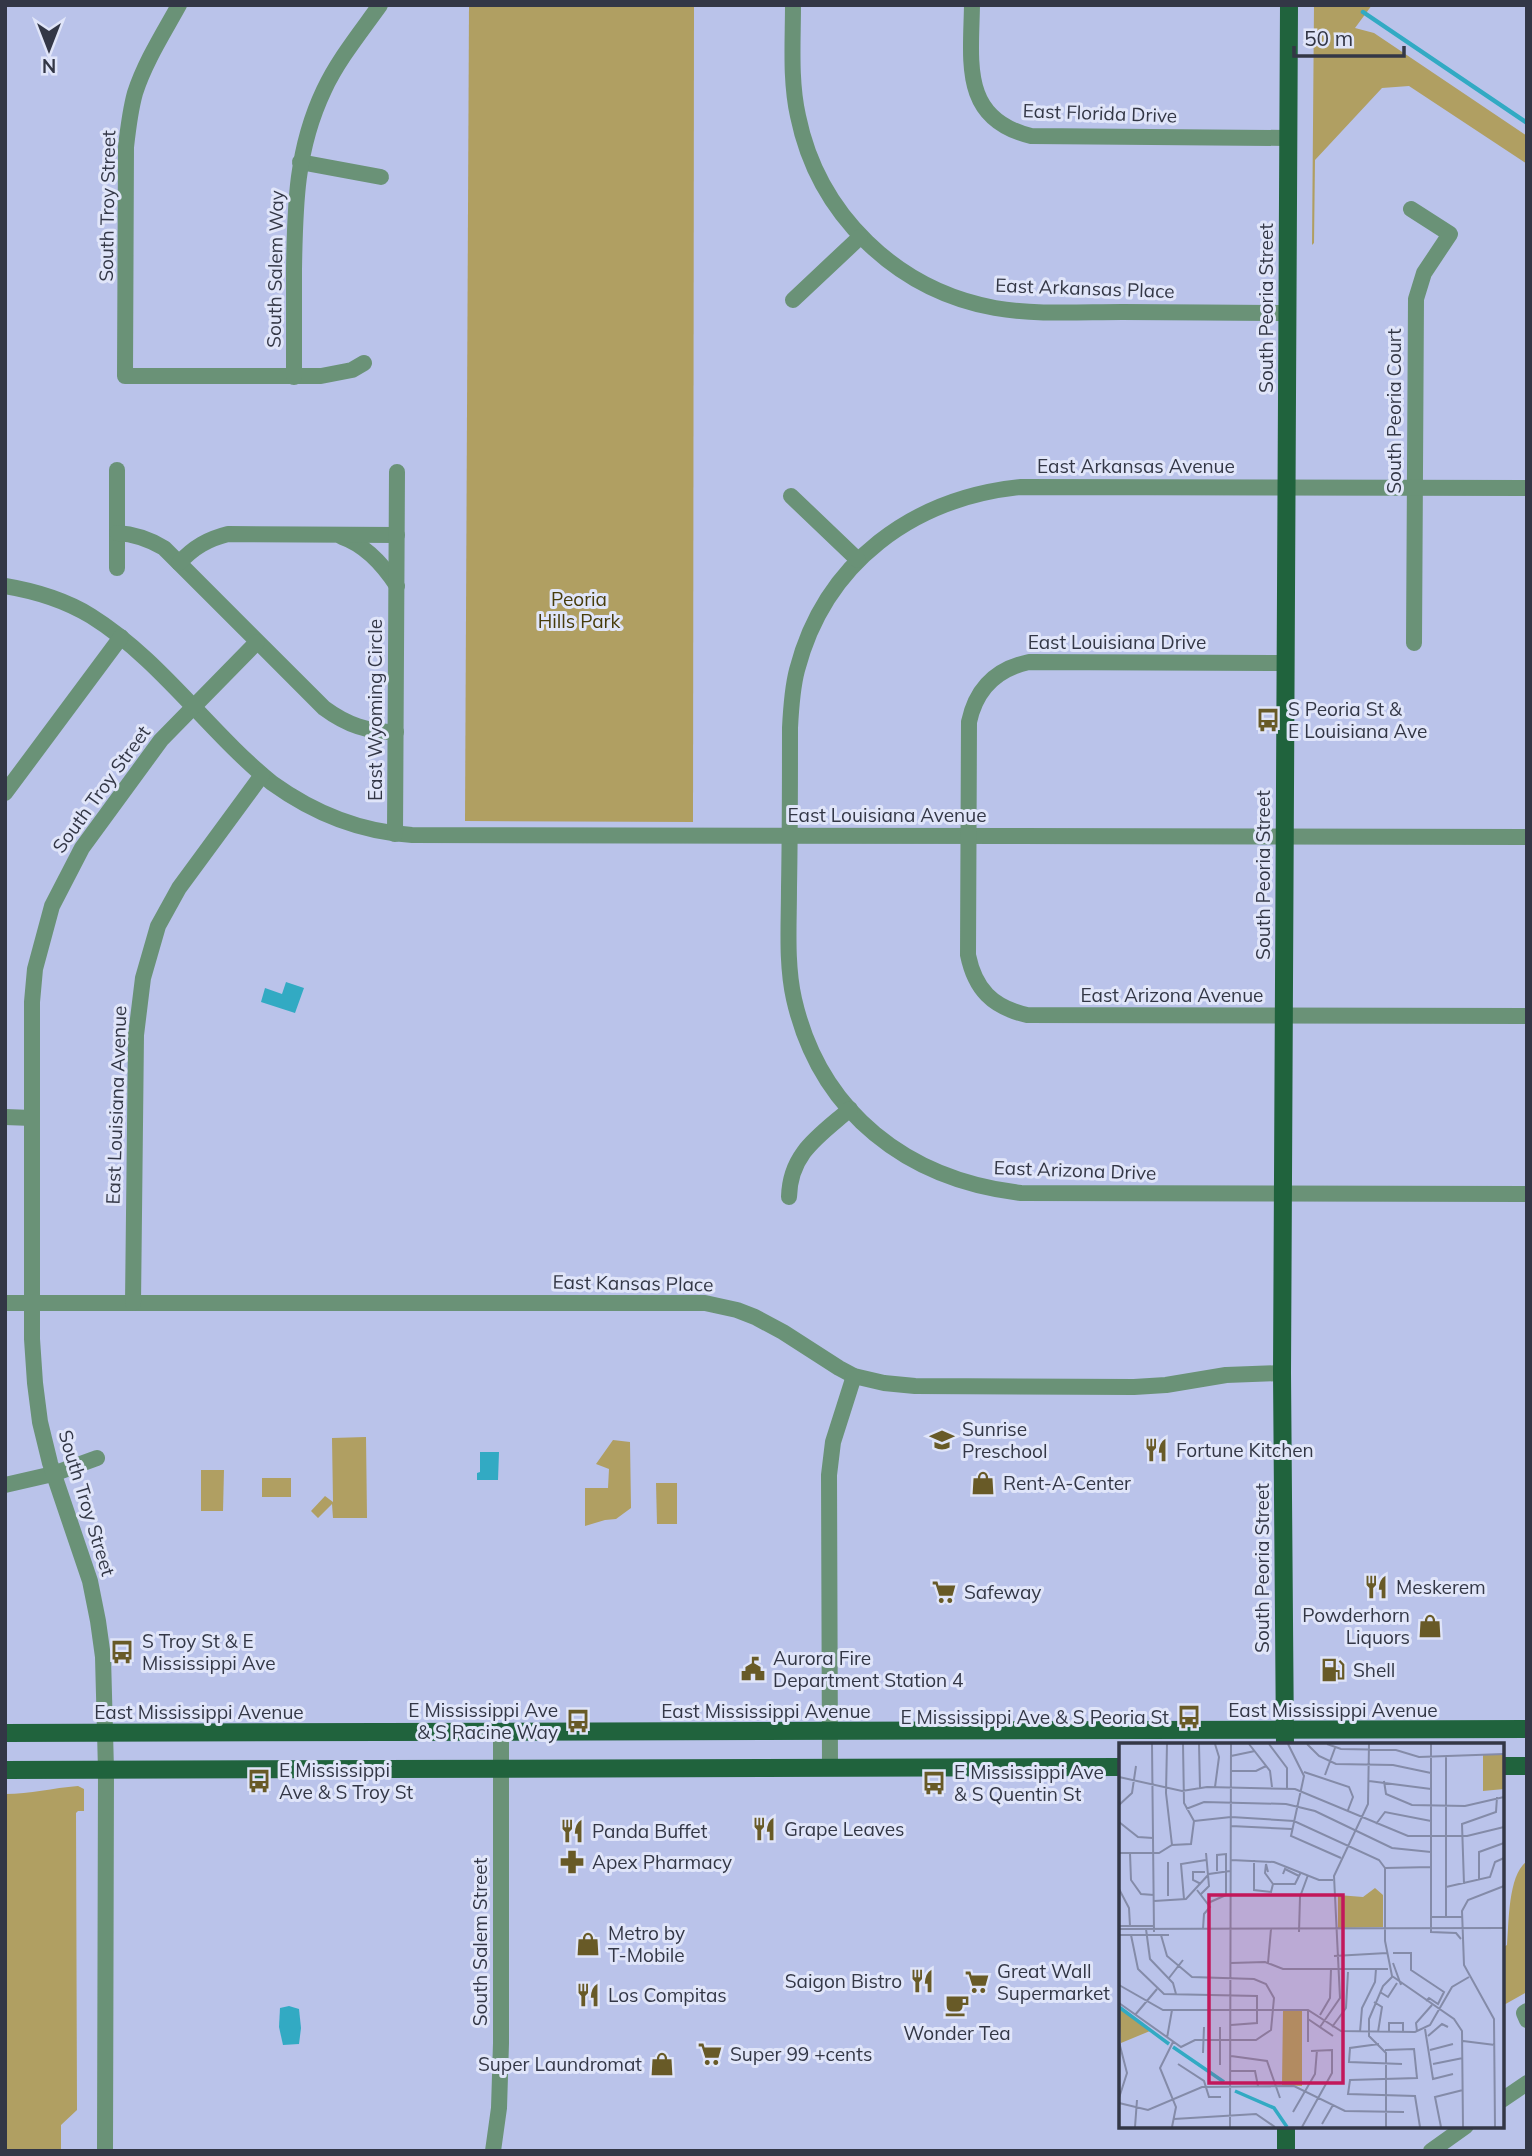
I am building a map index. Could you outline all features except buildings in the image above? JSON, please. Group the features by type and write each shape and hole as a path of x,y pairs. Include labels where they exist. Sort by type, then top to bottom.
{"main road":[{"name":"South Peoria Street","path":"1284,1738 1282,1195 1289,5"},
{"name":"East Mississippi Avenue","path":"5,1733 830,1731 1284,1738 1527,1730"},
{"path":"1504,1766 1527,1766"},
{"path":"5,1770 1119,1767"},
{"path":"1286,2128 1286,2151"}],"street":[{"name":"South Troy Street","path":"125,376 126,147 130,115 147,63 179,5"},
{"name":"South Salem Way","path":"294,377 295,202 307,131 340,60 380,5"},
{"name":"East Arkansas Place","path":"793,5 794,89 803,139 823,185 836,207 860,237 913,279 947,295 996,309 1287,313"},
{"name":"East Florida Drive","path":"972,5 971,69 974,86 988,114 1014,132 1031,136 1287,138"},
{"path":"300,162 381,177"},
{"name":"South Peoria Court","path":"1411,209 1450,234 1424,273 1416,299 1414,643"},
{"path":"793,300 860,237"},
{"name":"South Salem Way","path":"125,376 321,376 341,373 364,363"},
{"path":"117,470 117,568"},
{"name":"East Wyoming Circle","path":"396,834 397,472"},
{"name":"East Arkansas Avenue","path":"858,560 891,532 935,507 996,489 1527,488"},
{"path":"791,496 858,560"},
{"path":"117,533 131,534 164,548 337,718 355,727 375,732 396,732"},
{"path":"179,563 202,543 228,534 397,535"},
{"path":"337,535 366,550 397,586"},
{"name":"East Arizona Drive","path":"858,560 827,600 810,634 797,670 792,695 789,947 794,998 810,1047 828,1081 849,1109 879,1138 922,1166 970,1185 1021,1193 1527,1194"},
{"name":"East Louisiana Avenue","path":"5,586 45,595 68,604 90,615 121,637 262,775 296,800 326,815 363,828 396,834 1527,837"},
{"path":"5,793 121,637"},
{"name":"South Troy Street","path":"105,2151 106,1770 103,1651 96,1607 83,1555 53,1474 42,1434 37,1401 32,1303 32,1002 35,969 52,906 82,848 146,759 193,706 257,642"},
{"name":"East Louisiana Drive","path":"968,836 969,722 979,692 999,673 1029,662 1285,663"},
{"name":"East Louisiana Avenue","path":"133,1303 136,1035 145,967 158,926 178,888 262,775"},
{"name":"East Arizona Avenue","path":"968,836 968,954 971,968 978,984 987,995 1001,1006 1027,1015 1527,1016"},
{"path":"789,1197 791,1173 797,1161 813,1141 849,1109"},
{"path":"5,1117 32,1118"},
{"name":"East Kansas Place","path":"5,1303 705,1303 755,1317 854,1376 884,1383 915,1386 1134,1387 1235,1375 1282,1373"},
{"path":"830,1768 829,1475 833,1442 854,1376"},
{"path":"5,1485 53,1474 97,1458"},
{"name":"South Salem Street","path":"493,2151 499,2108 501,2043 501,1732"},
{"path":"1527,2011 1524,2013 1527,2020"},
{"path":"1504,2099 1527,2083"},
{"path":"1431,2151 1463,2128"}],"green space":[{"name":"Peoria Hills Park","path":"469,5 694,5 693,822 465,821"},
{"path":"1314,5 1372,5 1355,28 1374,33 1527,136 1527,164 1409,86 1382,88 1315,160 1312,245"},
{"path":"366,1437 367,1518 333,1518 332,1504 318,1518 311,1511 325,1496 333,1502 332,1438"},
{"path":"613,1440 630,1442 631,1508 616,1519 585,1526 585,1488 608,1488 609,1469 596,1464"},
{"path":"201,1470 224,1470 223,1511 201,1511"},
{"path":"262,1478 291,1478 291,1497 262,1497"},
{"path":"656,1483 677,1483 677,1524 657,1524"},
{"path":"78,1786 84,1789 84,1811 76,1813 77,2110 61,2125 61,2151 5,2151 5,1794"},
{"path":"1527,1861 1527,1992 1504,2005 1504,1947 1507,1945 1513,1888 1521,1868"}],"shaded area":[{"path":"286,982 304,988 295,1013 261,1002 265,988 282,994"},
{"path":"480,1452 499,1452 498,1480 477,1480 477,1473 480,1472"},
{"path":"289,2006 299,2009 299,2044 283,2045 279,2027 280,2008"}],"waterway":[{"path":"1363,12 1527,123"}],"place":[{"name":"S Peoria St & E Louisiana Ave","path":"1268,720"},
{"name":"Sunrise Preschool","path":"942,1440"},
{"name":"Fortune Kitchen","path":"1156,1450"},
{"name":"Rent-A-Center","path":"983,1483"},
{"name":"Meskerem","path":"1376,1587"},
{"name":"Safeway","path":"944,1592"},
{"name":"Powderhorn Liquors","path":"1430,1626"},
{"name":"S Troy St & E Mississippi Ave","path":"122,1652"},
{"name":"Aurora Fire Department Station 4","path":"753,1669"},
{"name":"Shell","path":"1333,1670"},
{"name":"E Mississippi Ave & S Peoria St","path":"1189,1717"},
{"name":"E Mississippi Ave & S Racine Way","path":"578,1721"},
{"name":"E Mississippi Ave & S Troy St","path":"259,1781"},
{"name":"E Mississippi Ave & S Quentin St","path":"934,1783"},
{"name":"Grape Leaves","path":"764,1829"},
{"name":"Panda Buffet","path":"572,1831"},
{"name":"Apex Pharmacy","path":"572,1862"},
{"name":"Metro by T-Mobile","path":"588,1944"},
{"name":"Saigon Bistro","path":"922,1981"},
{"name":"Great Wall Supermarket","path":"977,1982"},
{"name":"Los Compitas","path":"588,1995"},
{"name":"Wonder Tea","path":"957,2005"},
{"name":"Super 99 +cents","path":"710,2054"},
{"name":"Super Laundromat","path":"662,2064"}]}
